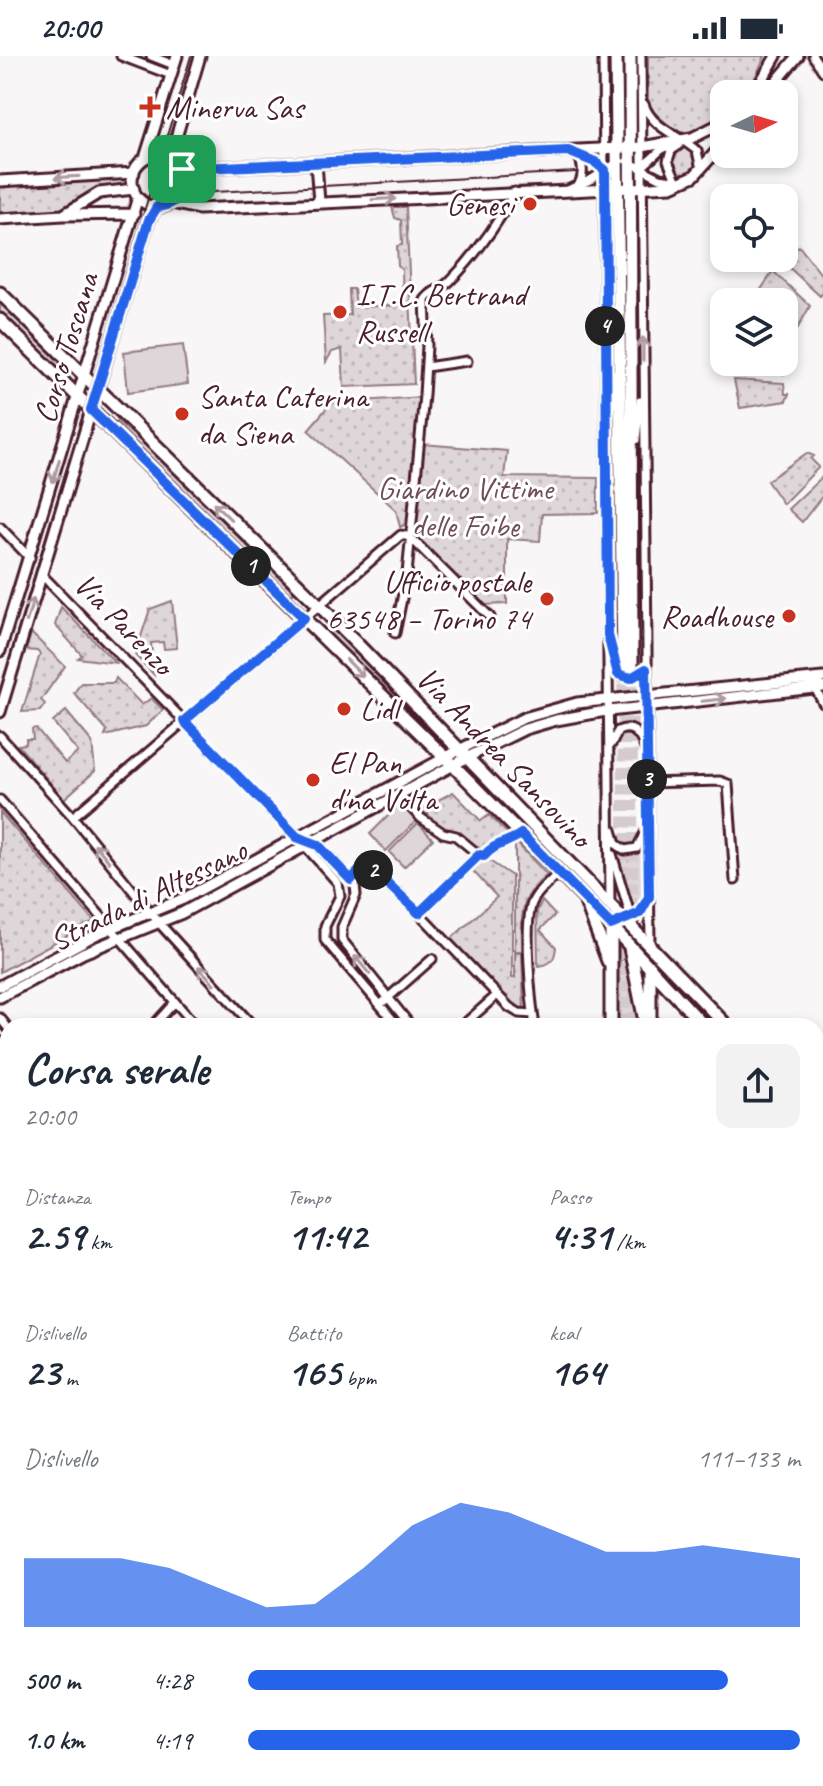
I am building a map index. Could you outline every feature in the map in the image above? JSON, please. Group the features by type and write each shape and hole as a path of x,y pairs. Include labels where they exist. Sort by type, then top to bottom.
{"main road":[{"path":"616,56 624,167 632,474 628,668 619,323 624,167 630,56"},
{"name":"Via Andrea Sansovino","path":"0,293 318,604 610,904"},
{"name":"Via Andrea Sansovino","path":"0,320 449,761 585,899 635,930 650,968 697,1018"},
{"path":"585,899 610,969"},
{"path":"610,904 622,922 610,969 611,1018"},
{"name":"Via Andrea Sansovino","path":"622,922 640,945 718,1018"},
{"path":"610,969 617,957 640,945"},
{"path":"640,945 650,968 648,1018"},
{"path":"640,945 647,1018"}],"street":[{"path":"121,56 174,65"},
{"path":"151,56 174,65"},
{"path":"170,158 200,56"},
{"path":"603,56 624,167 644,382 649,897 640,945"},
{"path":"641,56 642,94 648,114 668,133 697,151 701,169"},
{"path":"762,80 776,56"},
{"path":"778,80 798,56"},
{"path":"813,56 823,71"},
{"path":"174,65 145,158 134,173 136,193 146,204 157,207 172,203 199,209 575,187 604,188 624,167 642,94"},
{"path":"575,187 710,129"},
{"path":"610,904 604,188 624,167 660,145 683,142"},
{"path":"680,182 668,158 674,148 683,142"},
{"path":"182,169 572,153 680,182"},
{"path":"572,153 595,162 680,182 701,169 710,159"},
{"path":"572,153 581,161 582,179 575,187"},
{"path":"145,158 158,155 170,158 182,169 183,189 172,203"},
{"path":"316,163 319,202"},
{"path":"0,181 134,173"},
{"path":"395,633 405,591 426,367 425,299 448,283 515,192"},
{"path":"63,215 97,194 136,193"},
{"name":"Corso Toscana","path":"0,651 134,214 136,193"},
{"name":"Corso Toscana","path":"0,712 149,220 157,207"},
{"path":"0,219 134,214"},
{"path":"607,433 619,323"},
{"path":"426,367 467,361"},
{"path":"632,474 644,382"},
{"path":"0,527 30,558"},
{"path":"73,817 400,536 405,534 410,537 490,617"},
{"name":"Via Parenzo","path":"41,574 297,837 309,844"},
{"path":"608,635 618,674 631,678 646,669"},
{"path":"818,683 823,703"},
{"name":"Strada di Altessano","path":"609,705 646,695 818,683"},
{"name":"Strada di Altessano","path":"0,986 111,928 183,899 535,714 566,705 646,707 818,683"},
{"path":"609,754 616,733 627,728 639,735 647,754"},
{"path":"0,736 73,817 160,924 246,1018"},
{"name":"Strada di Altessano","path":"0,997 83,953 160,924 399,795 449,761"},
{"path":"647,783 722,781 728,784 735,880"},
{"path":"399,795 421,818 443,833 454,835 479,855 484,856 492,847 521,834"},
{"path":"0,800 189,1018"},
{"path":"610,820 616,844 626,851 640,845 647,821"},
{"path":"309,844 356,887 356,895 342,927 342,940 405,1018"},
{"path":"309,844 340,888 339,899 324,929 325,940 391,1018"},
{"path":"609,844 622,922 641,911 649,897"},
{"path":"419,913 479,855"},
{"path":"351,880 361,869 372,869 514,1011 533,1014"},
{"path":"534,1018 530,910 537,894 559,873"},
{"path":"380,1005 432,959"},
{"path":"471,1018 497,995"},
{"path":"160,1018 175,1002"}],"green space":[{"path":"648,56 765,56 754,80 710,80 710,122 700,128 684,132 676,130 648,106"},
{"path":"684,147 693,151 697,160 693,169 684,173 675,169 671,160 675,151"},
{"path":"126,177 127,185 97,190 64,213 0,216 0,185"},
{"path":"392,207 406,207 414,384 344,387 342,349 332,352 326,362 323,316 350,315 349,289 354,289 356,307 403,305 402,270 398,266 397,246 402,245 401,220 395,218"},
{"path":"798,247 823,277 823,293 820,296 794,272 798,272"},
{"path":"774,272 791,288 762,288"},
{"path":"798,295 810,306 798,328"},
{"path":"0,303 61,364 59,367 0,313"},
{"path":"183,345 188,384 128,392 124,352"},
{"path":"734,380 784,383 785,394 789,394 786,401 740,408"},
{"name":"Giardino Vittime delle Foibe","path":"422,397 409,523 400,527 396,510 308,430 331,403"},
{"path":"117,421 154,453 294,592 290,597 114,424"},
{"name":"Giardino Vittime delle Foibe","path":"422,444 507,451 504,477 598,478 598,513 542,514 540,541 507,539 507,604 483,605 412,536"},
{"path":"807,453 814,456 811,459 819,467 783,504 767,481"},
{"path":"823,476 823,495 802,522 788,509"},
{"path":"172,601 177,648 164,649 163,642 151,643 154,675 135,655 150,609"},
{"path":"61,607 116,663 78,658 82,655 55,625"},
{"path":"331,627 436,730 433,732 389,694 326,632"},
{"path":"31,633 65,666 41,700 45,704 40,711 22,712 40,654 26,650"},
{"path":"116,678 142,705 151,698 163,710 146,726 105,736 107,731 74,693 81,683 114,683"},
{"path":"66,711 92,742 95,771 64,799 18,745 26,744 26,739 33,739 32,729 36,728 65,763 78,752 53,722"},
{"path":"480,778 583,882 581,885 568,876 477,781"},
{"path":"453,792 481,821 489,815 512,838 478,850 464,837 438,825 428,814 416,812"},
{"path":"400,804 416,821 386,851 370,834"},
{"path":"0,812 94,921 0,972"},
{"path":"418,823 433,839 404,867 389,852"},
{"path":"515,841 547,875 530,892 523,909 522,951 515,951"},
{"path":"644,845 645,896 638,908 629,899 614,848 630,854"},
{"path":"485,858 512,876 512,978 515,978 515,953 522,953 524,1012 451,939 497,897 472,870"},
{"path":"542,901 555,915 540,930 556,947 552,961 538,966 537,911"},
{"path":"624,958 630,964 640,1018 616,1018 616,964"}],"tunnel":[{"path":"623,668 624,1018"},
{"path":"632,668 633,953"},
{"path":"633,979 634,1018"}],"tram line":[{"path":"0,690 191,56"},
{"path":"145,216 155,203 177,194 576,172"}],"place":[{"name":"Minerva Sas","path":"150,107"},
{"name":"Genesi","path":"530,204"},
{"name":"I.T.C. Bertrand Russell","path":"340,312"},
{"name":"Santa Caterina da Siena","path":"182,414"},
{"name":"Ufficio postale 63548 – Torino 74","path":"547,599"},
{"name":"Roadhouse","path":"789,616"},
{"name":"Lidl","path":"344,709"},
{"name":"El Pan d'na Volta","path":"313,780"}],"route":[{"path":"568,151 595,162 605,170 608,635 618,674 631,678 646,669 649,897 637,914 611,925 521,834 509,842 495,845 484,856 479,855 419,913 372,869 361,869 351,880 318,845 297,837 184,721 304,618 91,410 149,220 157,207 170,204 180,195 184,183 182,169 568,151"}]}
